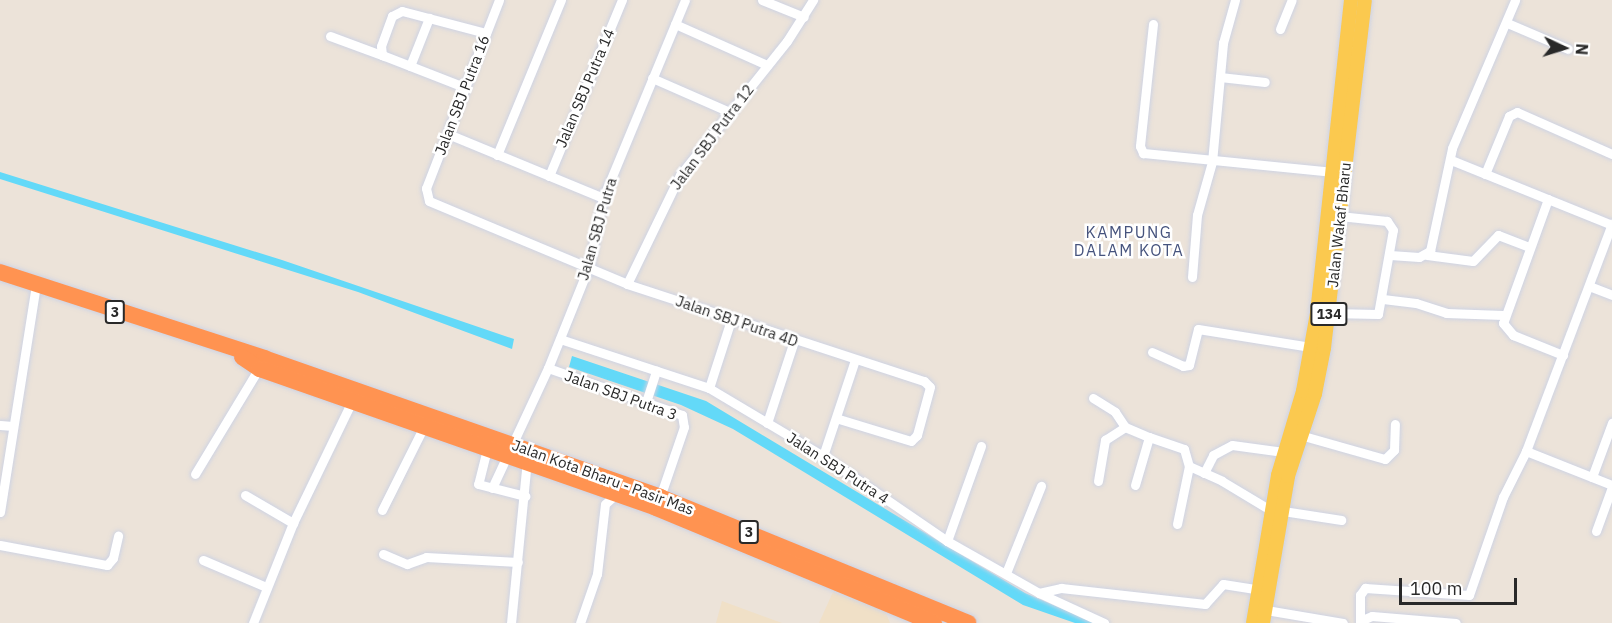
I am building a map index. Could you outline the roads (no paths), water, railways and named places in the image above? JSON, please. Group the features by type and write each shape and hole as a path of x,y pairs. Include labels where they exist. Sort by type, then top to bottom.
{"highway":[{"name":"Jalan Kota Bharu - Pasir Mas","path":"0,272 232,349 527,457 660,496 968,623"},
{"name":"Jalan Kota Bharu - Pasir Mas","path":"232,349 259,368 487,449 507,450"},
{"name":"Jalan Kota Bharu - Pasir Mas","path":"527,457 610,500 656,508 934,623"}],"main road":[{"name":"Jalan Wakaf Bharu","path":"1265,616 1284,452 1311,347 1334,172 1351,0"},
{"name":"Jalan Wakaf Bharu","path":"1253,623 1277,511 1315,394 1329,313 1365,0"}],"street":[{"name":"Jalan SBJ Putra 16","path":"426,191 464,87 500,0"},
{"path":"497,155 561,0"},
{"name":"Jalan SBJ Putra 14","path":"549,176 621,0"},
{"name":"Jalan SBJ Putra","path":"492,488 507,450 548,368 589,266 603,198 685,0"},
{"path":"762,0 804,17"},
{"name":"Jalan SBJ Putra 12","path":"627,284 669,194 804,17 813,0"},
{"path":"1192,278 1197,215 1212,162 1223,43 1235,0"},
{"path":"1280,29 1292,0"},
{"path":"1427,255 1451,160 1472,96 1507,23 1515,0"},
{"path":"386,57 381,46 395,12 486,33"},
{"path":"410,66 429,18"},
{"path":"1507,23 1568,48"},
{"path":"675,24 767,65"},
{"path":"1153,24 1141,150 1212,162 1334,172"},
{"path":"330,36 464,87"},
{"path":"1220,77 1265,82"},
{"path":"652,78 730,112"},
{"path":"1485,174 1509,116 1517,112 1612,154"},
{"path":"448,134 603,198"},
{"path":"1451,160 1612,225 1526,451 1503,497 1469,595 1461,598 1369,587 1360,595 1360,622 1372,616 1456,623"},
{"name":"Jalan SBJ Putra 4D","path":"426,191 434,204 589,266 627,284 794,341 928,383 930,391 916,435 906,440 836,418"},
{"path":"1548,199 1503,315 1506,331 1563,355"},
{"path":"1329,313 1375,316 1383,299 1384,271 1390,255 1390,222 1339,216"},
{"path":"1390,255 1427,255 1473,261 1498,236 1529,248"},
{"path":"0,512 36,284"},
{"path":"1589,286 1612,296"},
{"path":"1383,299 1416,303 1446,314 1503,315"},
{"path":"709,388 731,320"},
{"path":"1152,352 1182,366 1189,365 1198,328 1311,347"},
{"name":"Jalan SBJ Putra 4","path":"560,339 656,373 709,388 823,456 947,541 1039,593 1104,623"},
{"path":"767,423 794,341"},
{"path":"823,456 855,360"},
{"path":"195,474 259,368"},
{"name":"Jalan SBJ Putra 3","path":"548,368 647,400 676,412 684,420 660,496"},
{"path":"647,400 656,373"},
{"path":"1093,398 1115,412 1125,427 1184,449 1189,466 1177,524"},
{"path":"253,623 293,523 352,401"},
{"path":"1592,477 1612,423"},
{"path":"1300,435 1385,459 1394,450 1395,424"},
{"path":"0,425 13,426"},
{"path":"382,510 424,426"},
{"path":"1098,481 1105,440 1125,427"},
{"path":"1135,485 1149,437"},
{"path":"1204,474 1213,455 1232,445 1284,452"},
{"path":"947,541 981,446"},
{"path":"487,449 477,478 478,484 525,496"},
{"path":"1526,451 1612,486 1596,531"},
{"path":"511,623 527,457"},
{"path":"1189,466 1277,511 1341,520"},
{"path":"1006,573 1041,486"},
{"path":"245,495 293,523"},
{"path":"580,623 597,574 610,500"},
{"path":"0,545 106,565 113,558 118,536"},
{"path":"384,554 406,564 426,557 518,561"},
{"path":"203,560 267,587"},
{"path":"1039,593 1062,588 1205,604 1223,584 1260,590"},
{"path":"1265,616 1343,623"}],"water":[{"path":"0,172 282,260 514,339 512,349 358,292 0,179"},
{"path":"572,356 706,401 1025,593 1096,623 1075,623 1023,605 733,429 681,405 569,367"}],"district":[{"name":"KAMPUNG DALAM KOTA","path":"1129,241"}]}
